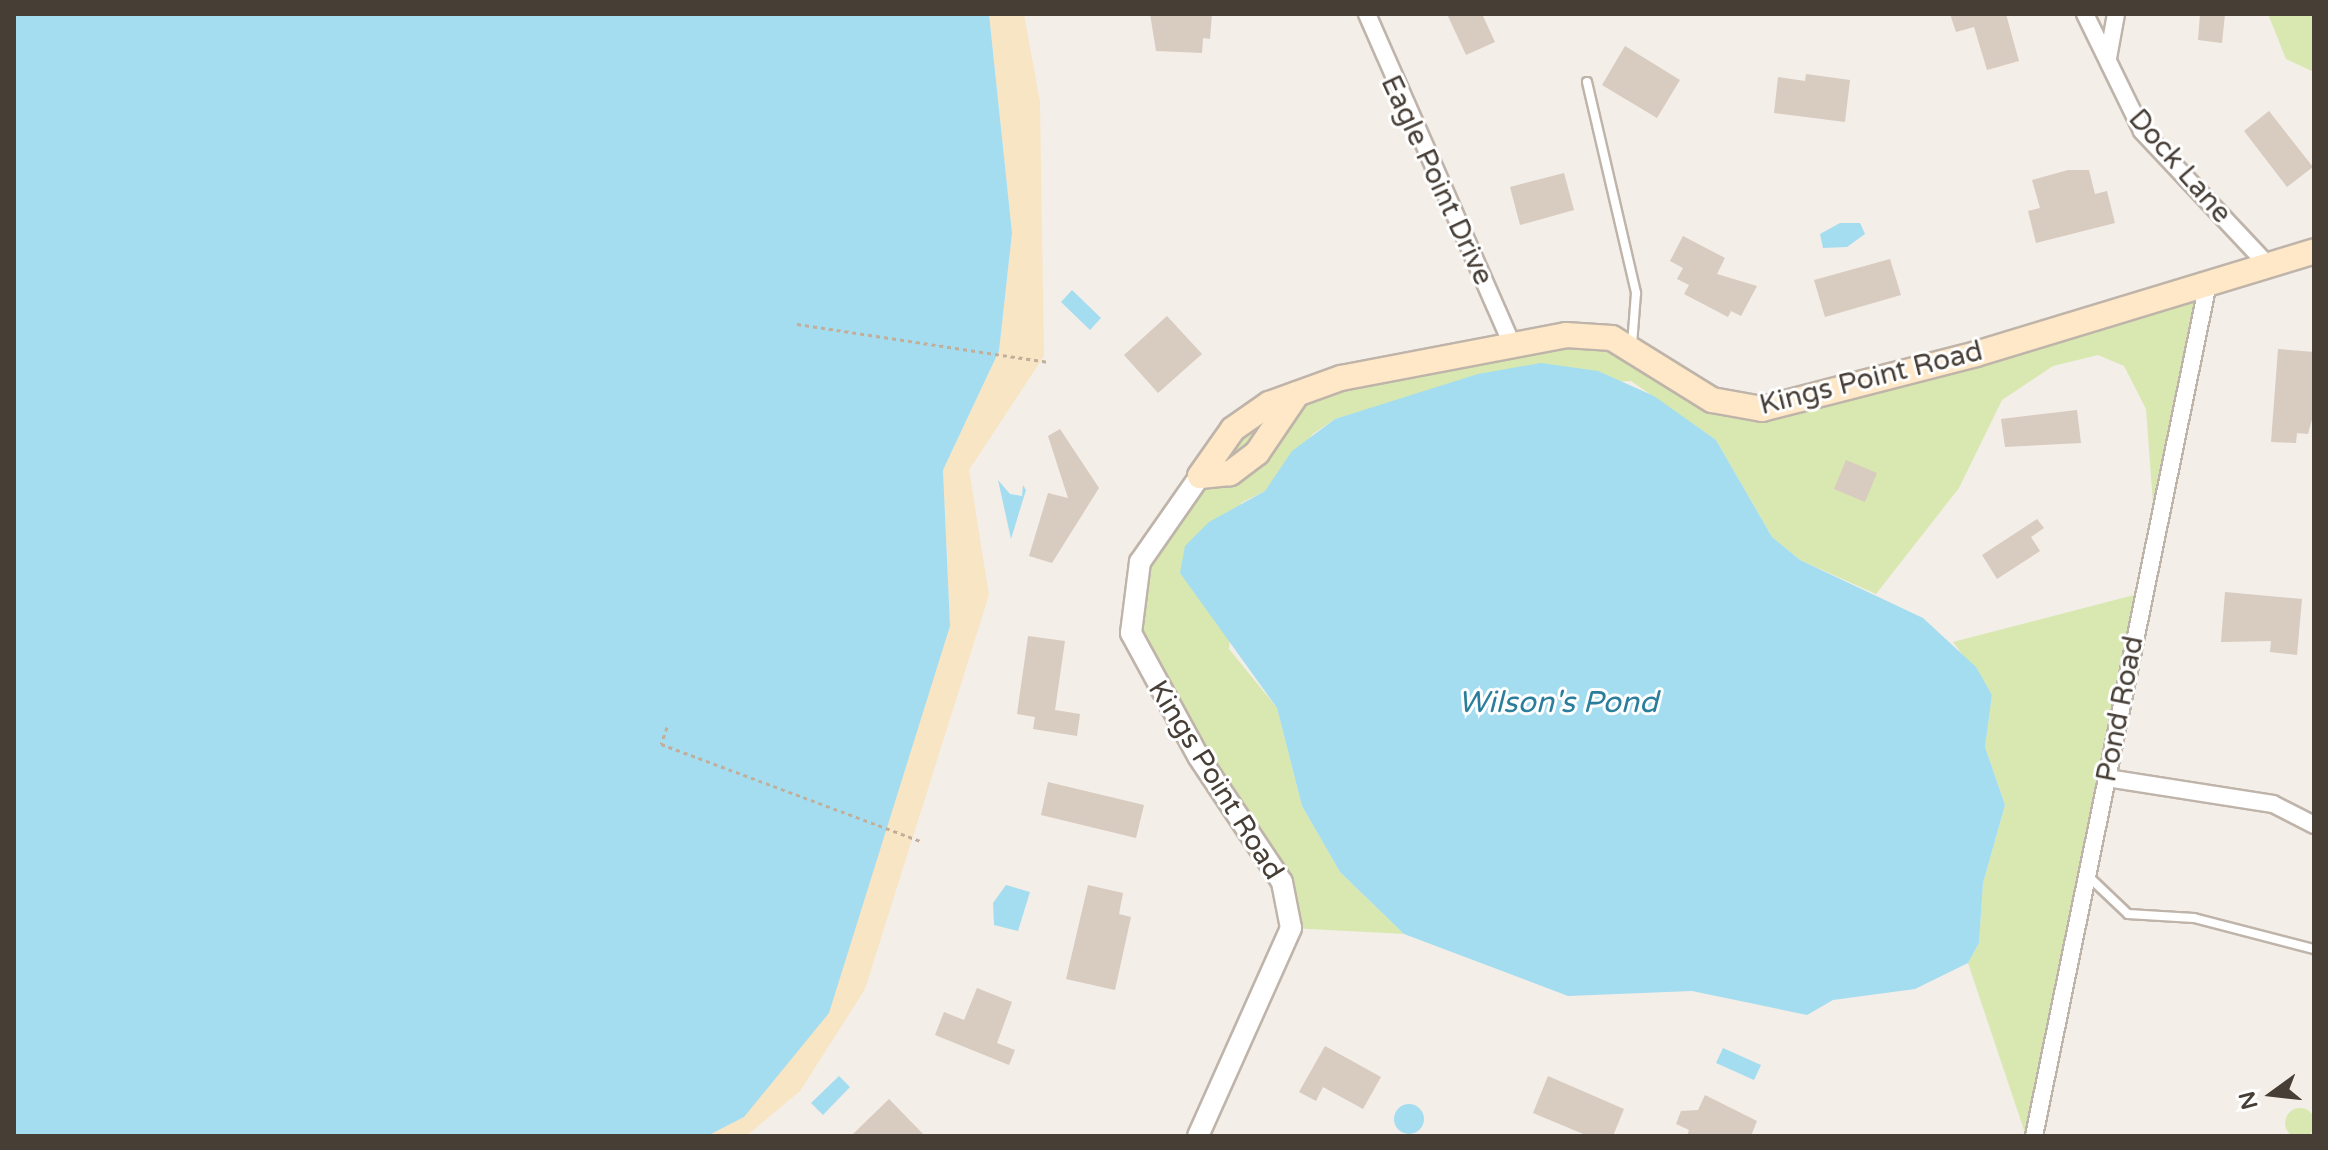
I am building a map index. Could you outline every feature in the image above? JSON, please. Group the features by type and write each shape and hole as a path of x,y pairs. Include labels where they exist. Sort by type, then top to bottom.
{"main road":[{"name":"Kings Point Road","path":"1200,476 1233,429 1297,394 1341,378 1566,335 1632,345 1712,400 1762,409 2314,251"},
{"path":"1200,476 1230,473 1257,453 1297,394"}],"street":[{"name":"Eagle Point Drive","path":"1367,14 1512,344"},
{"name":"Dock Lane","path":"2085,14 2142,131 2268,265"},
{"path":"2108,58 2116,14"},
{"name":"Pond Road","path":"2034,1136 2208,283"},
{"name":"Kings Point Road","path":"1198,1136 1291,928 1282,882 1198,756 1131,633 1140,562 1200,476"},
{"path":"2107,778 2273,804 2314,825"}],"lane":[{"path":"1587,82 1636,293 1632,345"},
{"path":"2087,876 2128,914 2194,918 2314,949"}],"path":[{"path":"797,324 1047,362"},
{"path":"667,727 661,744 921,841"}],"green space":[{"path":"2268,14 2314,14 2314,72 2286,59"},
{"path":"2208,283 2155,531 2146,409 2124,366 2098,355 2053,366 2002,400 1959,488 1876,594 1800,560 1772,537 1716,440 1631,381 1429,391 1335,419 1313,434 1265,491 1241,503 1229,649 1277,708 1302,806 1340,872 1404,934 1291,928 1289,900 1137,652 1130,602 1178,501 1269,404 1611,338 1743,408"},
{"path":"2142,593 2034,1136 2026,1136 1968,963 1979,943 1983,883 2005,805 1985,747 1992,695 1953,642"},
{"path":"2300,1108 2311,1112 2315,1123 2311,1134 2300,1138 2289,1134 2285,1123 2289,1112"}],"sand":[{"path":"989,14 1024,14 1040,102 1044,356 969,470 989,595 865,989 800,1091 746,1136 707,1136 744,1117 950,626 943,470 999,351 1012,233"}],"water":[{"path":"14,14 989,14 1012,233 999,351 943,470 950,626 829,1013 744,1117 707,1136 14,1136"},
{"path":"1840,223 1860,223 1865,234 1847,247 1823,248 1820,234"},
{"path":"1072,290 1101,318 1090,330 1061,302"},
{"name":"Wilson's Pond","path":"1541,363 1598,371 1654,396 1716,440 1772,537 1800,560 1923,618 1976,667 1992,695 1985,747 2005,805 1983,883 1979,943 1968,963 1915,989 1833,1000 1807,1015 1692,991 1568,996 1404,934 1340,872 1302,806 1277,708 1180,573 1185,546 1209,522 1265,491 1292,451 1335,419 1478,374"},
{"path":"998,480 1010,494 1022,496 1023,485 1026,490 1011,539"},
{"path":"1006,885 1030,892 1018,931 994,925 993,903"},
{"path":"1723,1048 1761,1065 1754,1080 1716,1063"},
{"path":"839,1076 850,1087 823,1115 811,1103"},
{"path":"1409,1104 1420,1108 1424,1119 1420,1130 1409,1134 1398,1130 1394,1119 1398,1108"}],"building":[{"path":"1150,14 1212,14 1210,39 1203,38 1202,53 1156,51"},
{"path":"1447,14 1482,14 1495,42 1466,55"},
{"path":"1950,14 2006,14 2019,61 1987,70 1974,27 1956,32"},
{"path":"2200,14 2225,14 2222,43 2198,40"},
{"path":"1625,46 1680,80 1657,118 1602,85"},
{"path":"1806,74 1850,80 1845,122 1774,113 1778,77 1805,81"},
{"path":"2269,111 2313,167 2287,187 2244,131"},
{"path":"2068,170 2089,170 2095,194 2107,191 2115,223 2036,243 2028,211 2040,208 2032,180"},
{"path":"1564,173 1574,210 1520,225 1510,187"},
{"path":"1683,236 1725,258 1717,274 1757,286 1741,316 1731,311 1728,317 1684,294 1689,285 1677,279 1683,268 1670,261"},
{"path":"1890,259 1901,295 1825,317 1814,280"},
{"path":"1167,316 1202,354 1158,393 1124,355"},
{"path":"2278,349 2314,352 2314,412 2308,434 2297,433 2296,443 2271,442"},
{"path":"2077,410 2081,443 2005,447 2001,419"},
{"path":"1060,429 1099,488 1052,563 1029,556 1048,493 1068,498 1048,436"},
{"path":"1846,460 1877,473 1865,502 1834,489"},
{"path":"2037,519 2044,528 2031,537 2040,551 1997,579 1982,555"},
{"path":"2225,592 2302,599 2297,655 2270,652 2271,641 2221,642"},
{"path":"1028,636 1065,641 1055,710 1080,714 1077,736 1033,729 1035,717 1017,714"},
{"path":"1048,782 1144,805 1136,838 1041,815"},
{"path":"1088,885 1123,893 1119,914 1131,917 1115,990 1066,979"},
{"path":"977,988 1012,1002 997,1043 1015,1050 1009,1065 935,1035 944,1012 964,1020"},
{"path":"1325,1046 1381,1077 1363,1109 1323,1087 1316,1101 1299,1092"},
{"path":"1548,1076 1624,1109 1613,1136 1588,1136 1533,1113"},
{"path":"1705,1095 1757,1121 1751,1136 1687,1136 1689,1130 1676,1124 1681,1111 1698,1110"},
{"path":"889,1099 925,1136 851,1136"}]}
